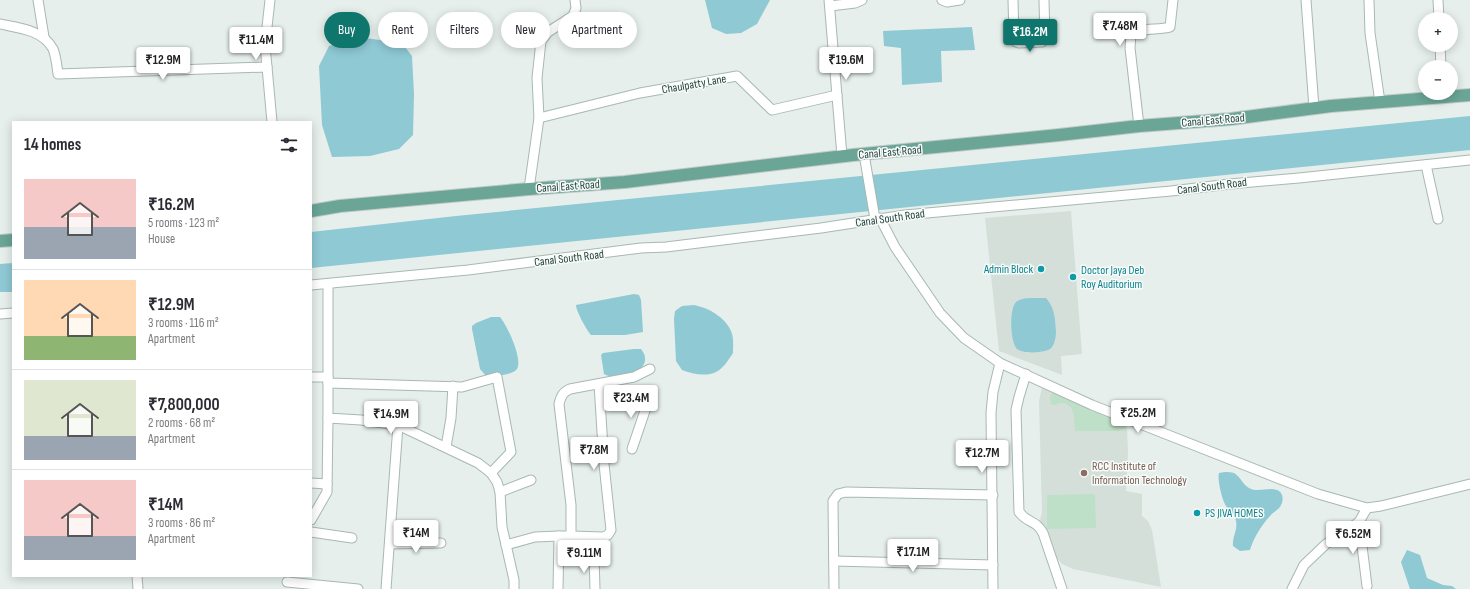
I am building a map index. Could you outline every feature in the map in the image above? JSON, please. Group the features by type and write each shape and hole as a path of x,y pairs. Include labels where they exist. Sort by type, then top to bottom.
{"main road":[{"name":"Canal East Road","path":"1458,95 1470,95"},
{"name":"Canal East Road","path":"312,211 340,206 625,182 842,156 864,159 1139,126 1231,119 1314,108 1418,98"},
{"path":"0,241 12,240"}],"street":[{"path":"38,0 44,37"},
{"path":"270,0 265,45 272,121"},
{"path":"529,189 539,118 538,78 541,40 548,32 573,16 576,8 575,0"},
{"path":"842,156 830,3 855,3 862,0"},
{"path":"942,0 948,2 960,0"},
{"path":"1013,0 1014,40 1018,43 1042,42 1045,39 1044,0"},
{"path":"1139,126 1130,48 1131,34 1137,31 1170,27 1173,0"},
{"path":"1306,0 1314,108"},
{"path":"1369,0 1370,33 1380,102"},
{"path":"1438,0 1439,12"},
{"path":"0,24 30,30 44,37 53,49 58,74 267,66"},
{"name":"Chaulpatty Lane","path":"539,118 640,93 737,76 772,110 837,95"},
{"path":"864,159 877,217 895,248 940,313 964,338 1000,363 1092,405 1311,491 1367,508 1381,506 1470,484"},
{"name":"Canal South Road","path":"312,286 468,270 641,248 666,247 821,228 877,217 1171,191 1470,160"},
{"path":"1426,165 1438,220"},
{"path":"312,518 327,492 328,284"},
{"path":"0,314 12,313"},
{"path":"992,589 992,412 993,392 1000,363"},
{"path":"570,536 571,505 559,404 560,397 564,392 570,389 634,378 650,369"},
{"path":"1026,374 1020,391 1016,410 1019,512 1027,520 1034,522 1041,530 1062,589"},
{"path":"312,377 328,380 462,387 498,377 511,452 491,472"},
{"path":"506,544 535,537 603,537 608,535 612,530 604,464 599,384"},
{"path":"446,448 451,418 453,386"},
{"path":"632,449 650,396"},
{"path":"328,418 362,420 398,425 478,463 491,472 497,482 500,492 502,527 514,580 514,589"},
{"path":"386,589 398,425"},
{"path":"500,492 531,480"},
{"path":"312,483 327,484"},
{"path":"834,589 833,501 838,494 846,492 993,495"},
{"path":"1292,589 1304,565 1326,544 1359,522 1367,508"},
{"path":"1359,522 1367,586"},
{"path":"312,532 352,538"},
{"path":"558,589 559,536"},
{"path":"390,544 441,543"},
{"path":"594,557 595,589"},
{"path":"834,561 993,565"},
{"path":"137,577 138,589"},
{"path":"286,582 358,589"}],"shaded area":[{"path":"1071,211 1082,354 1061,356 1062,375 999,351 985,218"},
{"name":"RCC Institute of Information Technology","path":"1042,387 1050,391 1057,391 1125,422 1127,428 1128,452 1126,491 1142,494 1142,516 1148,521 1152,530 1161,587 1073,569 1062,564 1053,554 1040,520 1042,513 1039,401"}],"green space":[{"path":"1056,392 1121,420 1125,428 1119,431 1075,431 1073,412 1069,405 1065,403 1054,405 1051,404 1051,394"},
{"path":"1095,494 1096,528 1047,529 1047,495"}],"water":[{"path":"705,0 770,0 757,24 741,33 726,34 712,28"},
{"path":"972,27 975,50 941,51 942,82 902,85 901,48 884,46 883,31"},
{"path":"370,39 378,40 378,48 406,48 412,56 414,94 413,135 399,149 370,156 332,157 322,125 319,66 328,48 370,48"},
{"path":"1470,116 1470,150 312,268 312,232 456,216"},
{"path":"12,263 12,292 0,292 0,264"},
{"path":"634,294 639,295 641,300 643,332 625,335 591,335 582,321 576,305"},
{"path":"1046,298 1053,310 1055,318 1056,337 1054,342 1051,348 1047,350 1033,352 1020,351 1017,349 1013,340 1011,326 1012,311 1014,306 1016,302 1021,299"},
{"path":"694,305 705,308 721,317 732,334 733,353 721,369 712,374 695,374 682,370 676,361 675,311 682,306"},
{"path":"491,317 500,317 506,327 516,350 518,364 517,369 511,373 487,377 480,369 472,326"},
{"path":"641,349 645,356 644,363 640,369 626,376 618,377 604,374 601,355 603,353"},
{"path":"1232,472 1236,474 1249,488 1256,490 1274,489 1281,492 1282,503 1280,507 1271,515 1261,528 1250,550 1240,551 1233,546 1236,521 1224,503 1220,490 1219,473"},
{"path":"1407,550 1420,555 1427,578 1443,585 1452,586 1456,589 1410,589 1401,562"}],"place":[{"name":"Admin Block","path":"1041,269"},
{"name":"Doctor Jaya Deb Roy Auditorium","path":"1073,277"},
{"name":"RCC Institute of Information Technology","path":"1084,473"},
{"name":"PS JIVA HOMES","path":"1197,513"}]}
